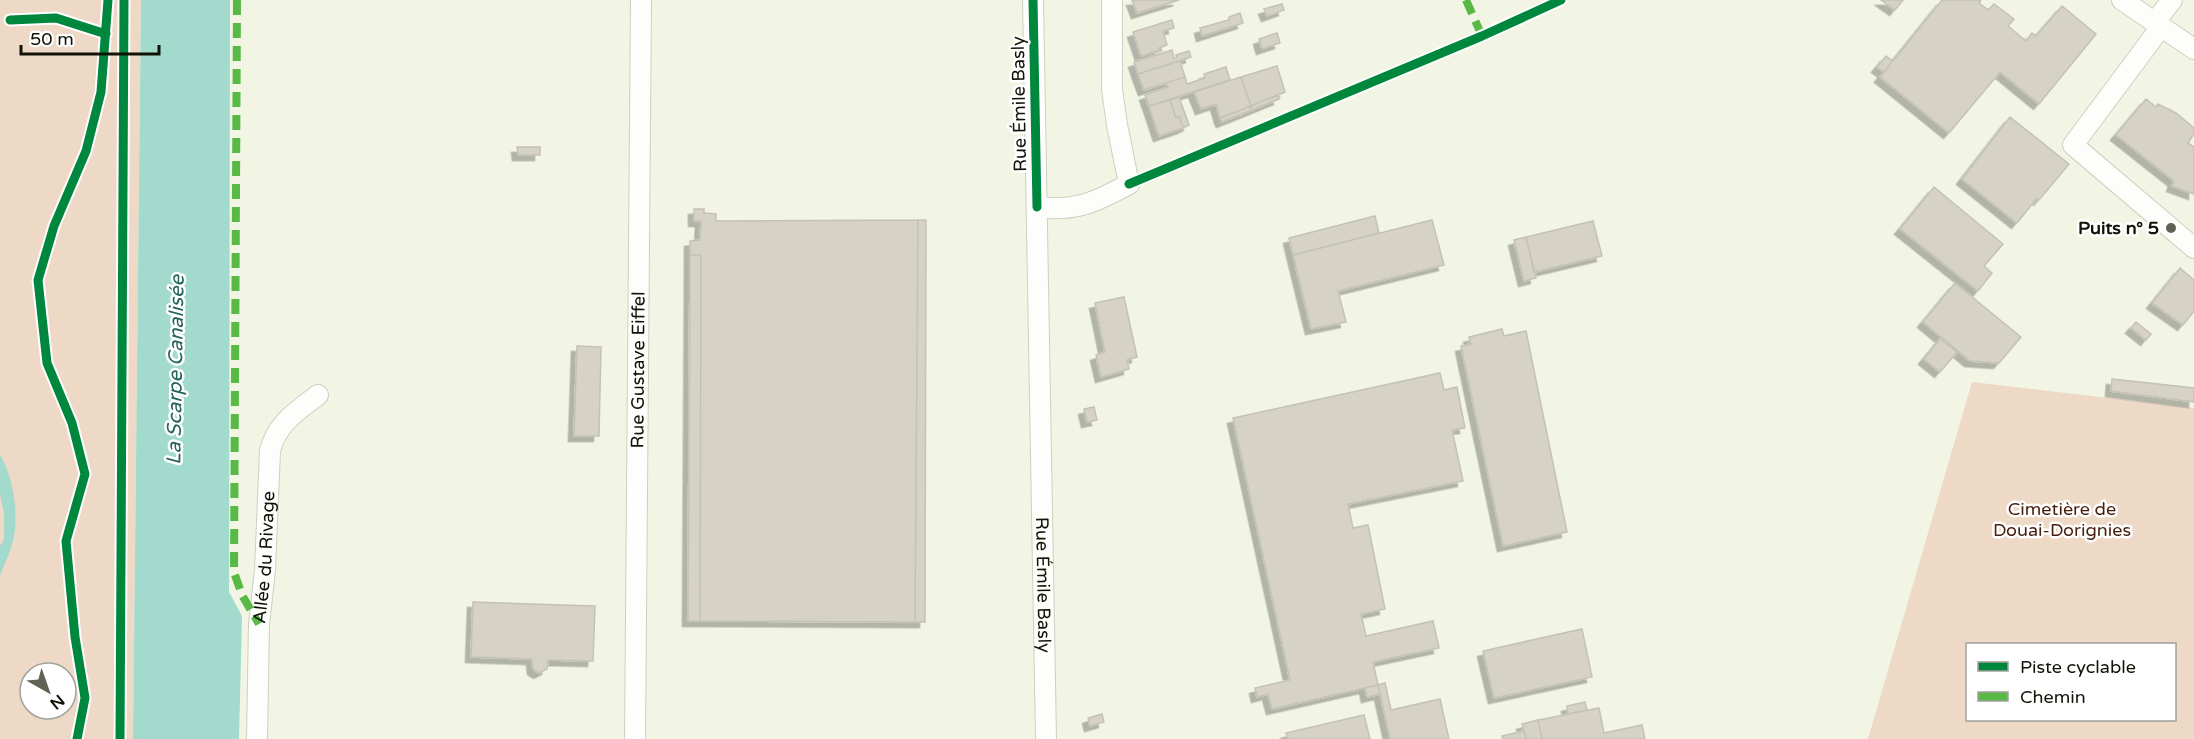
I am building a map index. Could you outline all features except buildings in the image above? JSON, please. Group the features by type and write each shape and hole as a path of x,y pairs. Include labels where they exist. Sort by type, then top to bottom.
{"street":[{"name":"Rue Gustave Eiffel","path":"635,739 641,0"},
{"name":"Rue Émile Basly","path":"1033,0 1046,739"},
{"path":"1037,207 1060,209 1079,207 1129,184 1116,125 1112,89 1112,0"},
{"path":"2122,0 2194,49"},
{"path":"2172,0 2158,24 2073,145 2194,248"},
{"name":"Allée du Rivage","path":"257,739 259,624 265,570 270,451 273,439 288,418 318,395"}],"green space":[{"path":"0,0 141,0 133,739 0,739"},
{"name":"Cimetière de Douai-Dorignies","path":"1972,382 2194,408 2194,739 1868,739"}],"water":[{"name":"La Scarpe Canalisée","path":"141,0 230,0 229,592 242,616 239,739 133,739"},
{"path":"0,455 12,485 15,530 0,576 0,546 4,539 4,513 0,494"}],"marked path":[{"path":"237,0 234,572 242,595 259,624"},
{"path":"1466,0 1482,36"}],"cycle path":[{"path":"77,739 85,698 75,637 66,541 85,474 72,423 47,363 38,280 54,226 86,151 101,92 108,0"},
{"path":"120,739 124,0"},
{"path":"1033,0 1037,207"},
{"path":"1129,184 1482,36 1561,0"},
{"path":"10,20 56,18 106,34"}],"place":[{"name":"Puits n° 5","path":"2171,228"}]}
